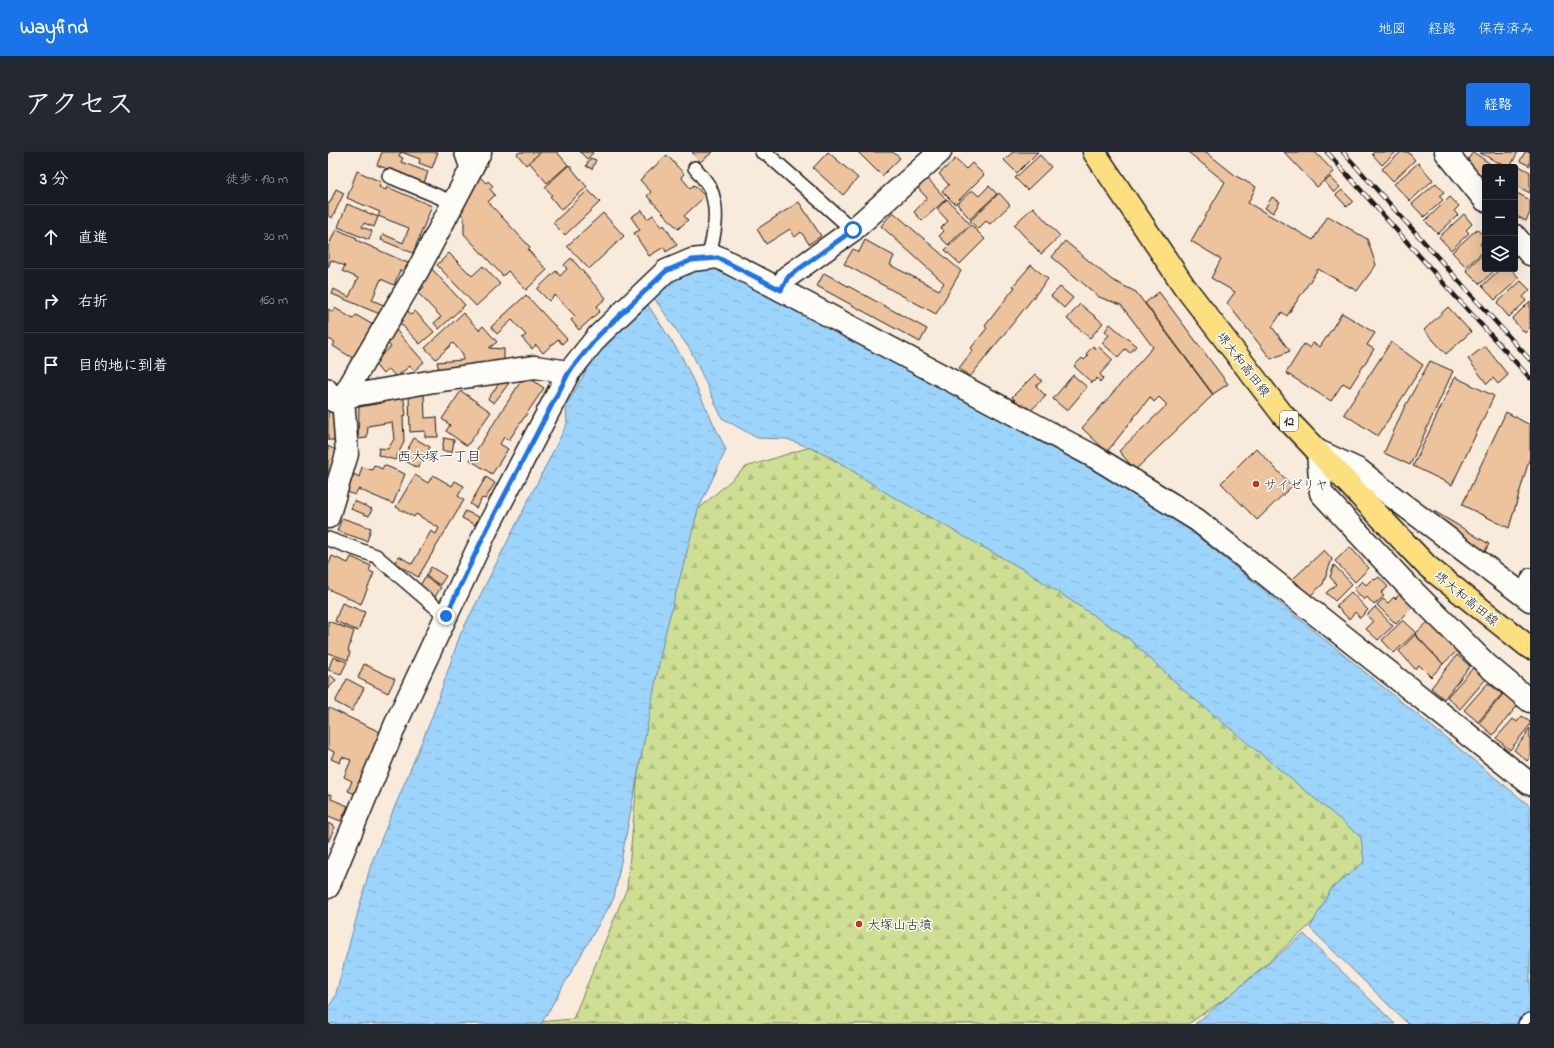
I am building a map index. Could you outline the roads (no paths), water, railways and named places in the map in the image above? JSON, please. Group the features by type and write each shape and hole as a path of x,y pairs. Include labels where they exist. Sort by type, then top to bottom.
{"main road":[{"name":"堺大和高田線","path":"1094,152 1184,286 1284,415 1427,566 1530,648"}],"street":[{"path":"328,517 347,454 333,395 418,270 480,152"},
{"path":"781,290 788,277 853,230 940,152"},
{"path":"1452,155 1482,196"},
{"path":"1518,240 1530,254"},
{"path":"328,887 397,721 446,616 487,529 569,372 598,336 666,271 692,260 718,258 781,290 1095,457 1197,520 1530,784"},
{"path":"333,395 535,367 569,372"},
{"path":"1527,590 1393,497 1359,470 1318,451 1321,493 1410,589 1487,665 1530,701"}],"lane":[{"path":"462,152 469,174"},
{"path":"762,152 767,154 853,230"},
{"path":"695,168 709,187 714,199 716,218 713,241 708,259"},
{"path":"389,176 454,203"},
{"path":"328,539 376,556 446,616"},
{"path":"1525,1024 1530,1020"}],"water":[{"path":"711,266 1160,506 1530,806 1530,1014 1516,1024 1408,1024 1310,928 1331,889 1364,862 1361,837 1186,692 1128,638 1026,571 888,494 828,455 787,439 757,438 722,418 691,351 654,298 672,280"},
{"path":"648,305 682,357 726,450 698,510 664,638 614,898 541,1024 328,1024 328,1008 335,997 371,864 432,717 460,635 567,424 566,406 595,356"},
{"path":"1304,934 1395,1024 1195,1024"}],"railway":[{"path":"1327,152 1530,378"},
{"path":"1343,152 1530,360"}],"place":[{"name":"サイゼリヤ","path":"1256,484"},
{"name":"大塚山古墳","path":"859,924"}],"district":[{"name":"西大塚一丁目","path":"439,456"}]}
